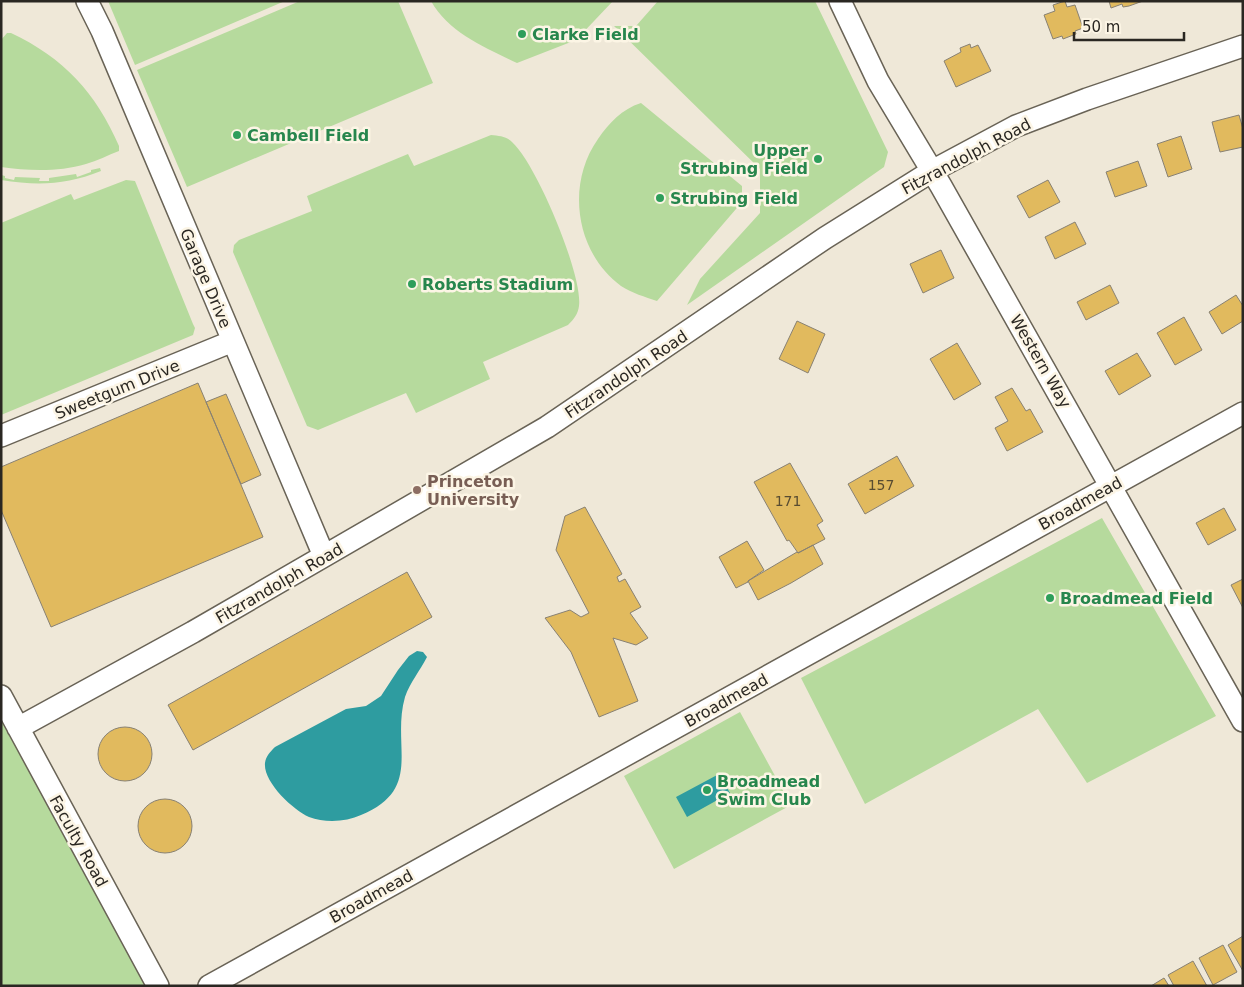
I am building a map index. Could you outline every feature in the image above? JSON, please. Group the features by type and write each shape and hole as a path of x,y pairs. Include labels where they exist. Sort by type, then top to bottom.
{"street":[{"name":"Garage Drive","path":"87,1 102,31 324,556"},
{"name":"Western Way","path":"840,1 878,81 932,171 1243,721"},
{"name":"Fitzrandolph Road","path":"18,728 193,632 547,427 824,238 932,171 1016,126 1087,99 1243,46"},
{"name":"Sweetgum Drive","path":"1,436 232,341"},
{"name":"Broadmead","path":"209,986 1243,413"},
{"name":"Faculty Road","path":"1,696 158,986"}],"green space":[{"path":"108,1 285,1 135,65"},
{"name":"Cambell Field","path":"300,1 398,1 433,83 187,187 137,70"},
{"name":"Clarke Field","path":"431,1 613,1 576,40 517,63 458,31"},
{"name":"Upper Strubing Field","path":"658,1 815,1 888,152 884,167 687,305 700,279 760,213 760,169 614,26 636,26"},
{"path":"7,33 11,33 47,54 76,79 100,110 119,146 119,151 90,163 55,170 1,167 1,40"},
{"name":"Strubing Field","path":"641,103 742,186 742,202 657,301 621,286 605,272 585,236 580,217 579,196 582,176 588,157 598,139 611,122 628,109"},
{"name":"Roberts Stadium","path":"491,135 505,137 512,142 522,154 545,195 574,270 578,291 578,312 568,325 483,362 490,379 416,413 406,393 318,430 307,426 233,252 234,245 239,240 312,211 307,196 408,154 414,166"},
{"path":"100,168 101,171 64,182 27,183 1,180 1,175 14,180 15,177 40,178 39,181 49,181 49,178 76,174 77,177"},
{"path":"126,180 135,181 195,328 193,335 1,415 1,223 71,194 74,200"},
{"name":"Broadmead Field","path":"1102,518 1216,716 1087,783 1038,709 865,804 801,678"},
{"path":"1,712 148,986 1,986"},
{"name":"Broadmead Swim Club","path":"740,712 791,805 674,869 624,776"}],"water":[{"path":"417,651 423,652 427,657 405,697 401,732 401,765 399,779 392,792 380,804 361,815 342,820 315,819 295,808 280,794 269,778 265,763 270,752 275,747 346,709 366,706 381,696 409,656"},
{"path":"719,774 730,793 687,817 676,797"}],"building":[{"path":"1065,1 1067,7 1075,5 1083,28 1075,31 1076,34 1063,39 1062,36 1053,39 1044,15 1055,11 1053,5"},
{"path":"1109,1 1143,1 1129,6 1123,7 1122,4 1111,8"},
{"path":"970,44 971,48 978,45 991,71 956,87 944,61 961,52 960,48"},
{"path":"1239,115 1243,129 1243,147 1220,152 1212,122"},
{"path":"1181,136 1192,169 1168,177 1157,144"},
{"path":"1138,161 1147,186 1115,197 1106,172"},
{"path":"1048,180 1060,202 1029,218 1017,196"},
{"path":"1075,222 1086,244 1055,259 1045,237"},
{"path":"941,250 954,278 923,293 910,264"},
{"path":"1110,285 1119,303 1086,320 1077,302"},
{"path":"1236,295 1243,306 1243,321 1222,334 1209,312"},
{"path":"1184,317 1202,350 1175,365 1157,333"},
{"path":"797,321 825,334 808,373 779,359"},
{"path":"957,343 981,384 954,400 930,359"},
{"path":"1137,353 1151,376 1119,395 1105,371"},
{"path":"198,383 263,537 51,627 1,510 1,467"},
{"path":"1012,388 1026,411 1030,409 1043,432 1007,451 995,428 1008,421 995,397"},
{"path":"226,394 261,475 241,484 206,402"},
{"path":"897,456 914,486 865,514 848,484"},
{"path":"790,463 823,521 817,525 825,539 798,553 789,540 787,541 754,482"},
{"path":"585,507 622,574 617,577 619,582 625,579 641,607 630,613 648,638 636,645 613,638 638,701 599,717 571,652 545,618 570,610 581,617 589,613 556,550 565,516"},
{"path":"1224,508 1236,530 1208,545 1196,523"},
{"path":"747,541 764,570 736,588 719,557"},
{"path":"813,545 823,564 758,600 748,581 797,552"},
{"path":"407,572 432,617 193,750 168,705"},
{"path":"1243,579 1243,608 1231,585"},
{"path":"125,727 135,729 144,735 150,744 152,754 150,764 144,773 135,779 125,781 115,779 106,773 100,764 98,754 100,744 106,735 115,729"},
{"path":"165,799 175,801 184,807 190,816 192,826 190,836 184,845 175,851 165,853 155,851 146,845 140,836 138,826 140,816 146,807 155,801"},
{"path":"1243,936 1243,971 1228,945"},
{"path":"1223,945 1237,972 1213,985 1199,958"},
{"path":"1193,961 1207,986 1174,986 1168,975"},
{"path":"1164,978 1169,986 1151,986"}],"place":[{"name":"Clarke Field","path":"522,34"},
{"name":"Cambell Field","path":"237,135"},
{"name":"Upper Strubing Field","path":"818,159"},
{"name":"Strubing Field","path":"660,198"},
{"name":"Roberts Stadium","path":"412,284"},
{"name":"Princeton University","path":"417,490"},
{"name":"Broadmead Field","path":"1050,598"},
{"name":"Broadmead Swim Club","path":"707,790"}]}
